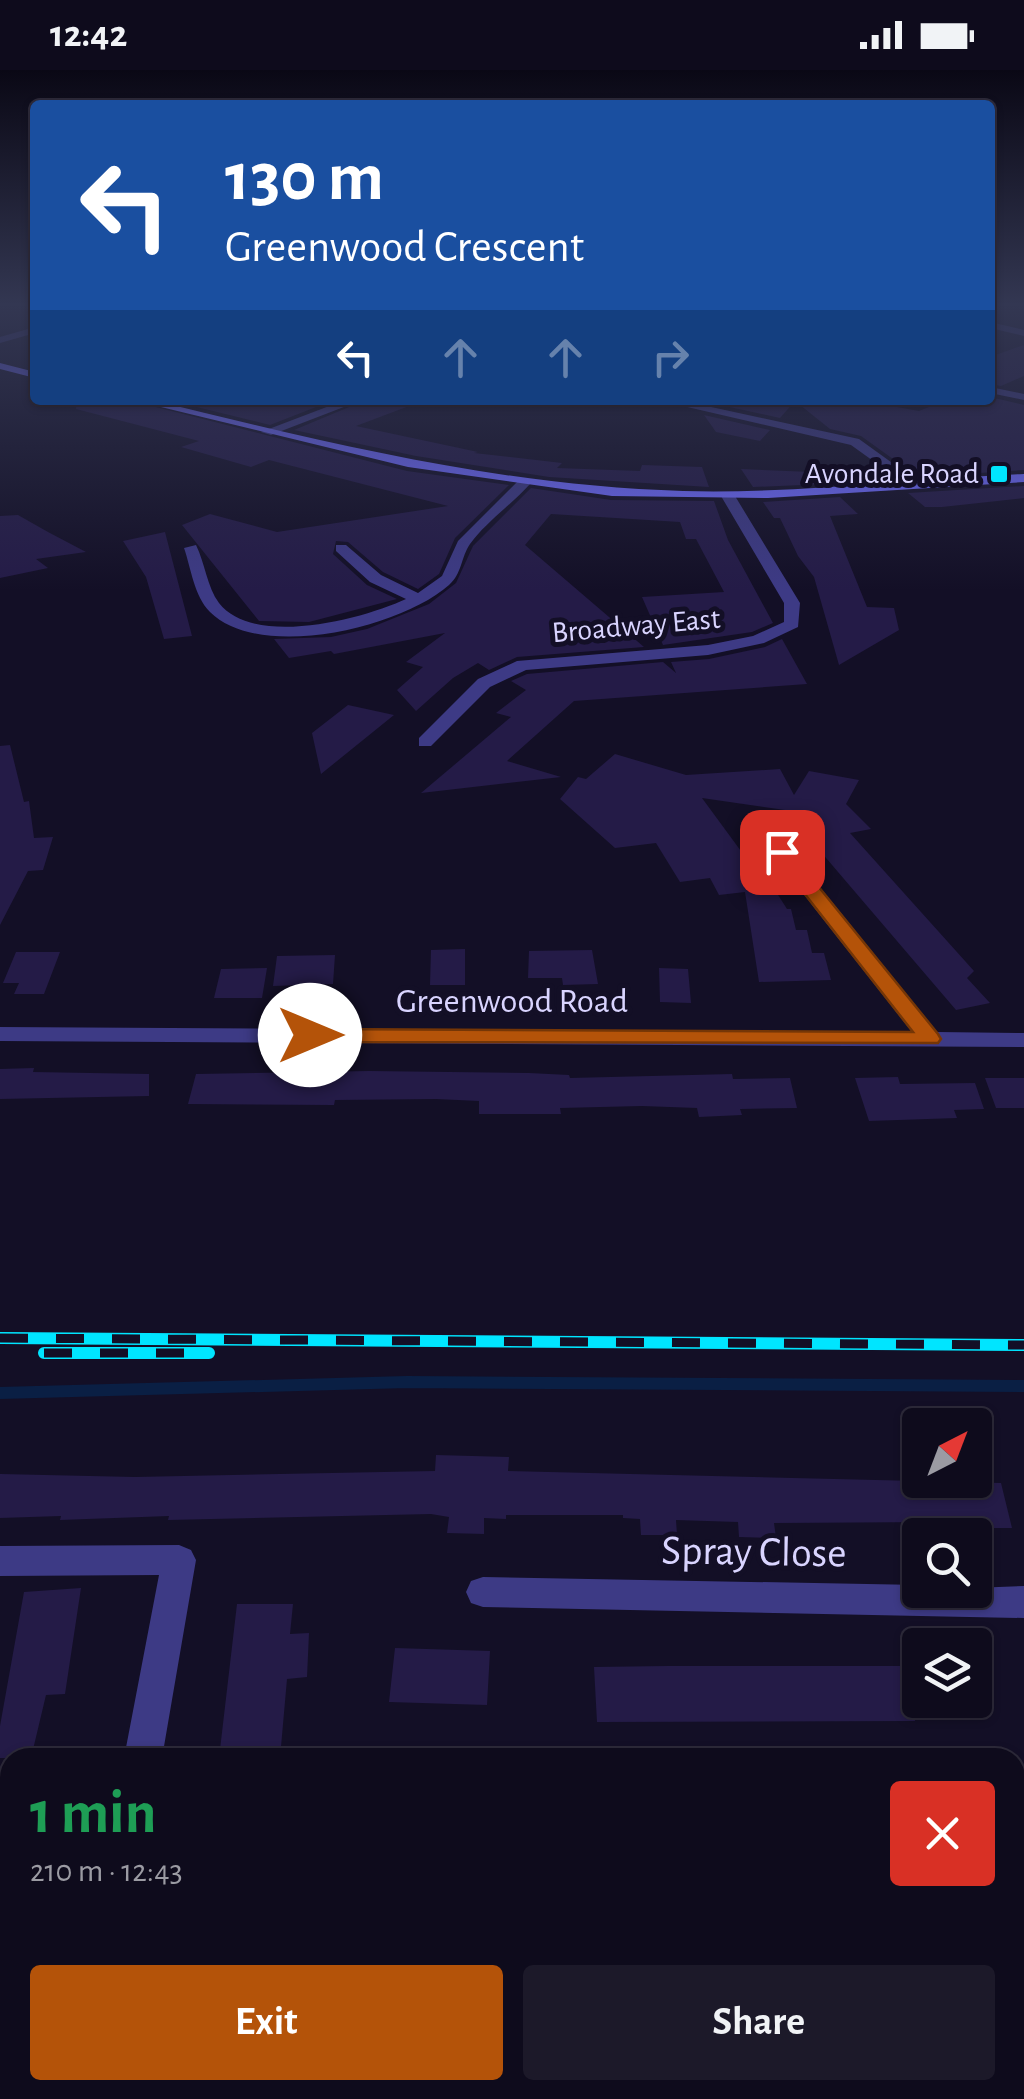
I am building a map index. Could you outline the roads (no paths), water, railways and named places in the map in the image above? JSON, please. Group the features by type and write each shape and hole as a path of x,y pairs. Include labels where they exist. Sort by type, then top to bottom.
{"street":[{"path":"158,405 391,462 523,484 728,496 1024,478"},
{"path":"267,432 342,405"},
{"path":"686,405 855,442 913,483"},
{"path":"190,548 214,608 236,623 273,630 330,629 380,615 443,584 457,568 459,549 523,484"},
{"name":"Broadway East","path":"425,742 484,683 524,665 708,650 758,640 792,624 792,603 728,496"},
{"path":"341,548 388,589 417,598"},
{"path":"757,822 930,1039"},
{"name":"Greenwood Road","path":"0,1034 1024,1040"},
{"path":"0,1561 179,1560 145,1748"},
{"name":"Spray Close","path":"482,1592 1024,1602"}],"waterway":[{"path":"0,1393 407,1382 1024,1386"}],"railway":[{"path":"0,1338 1024,1345"},
{"path":"44,1353 209,1353"}],"place":[{"name":"Avondale Road","path":"999,474"}]}
